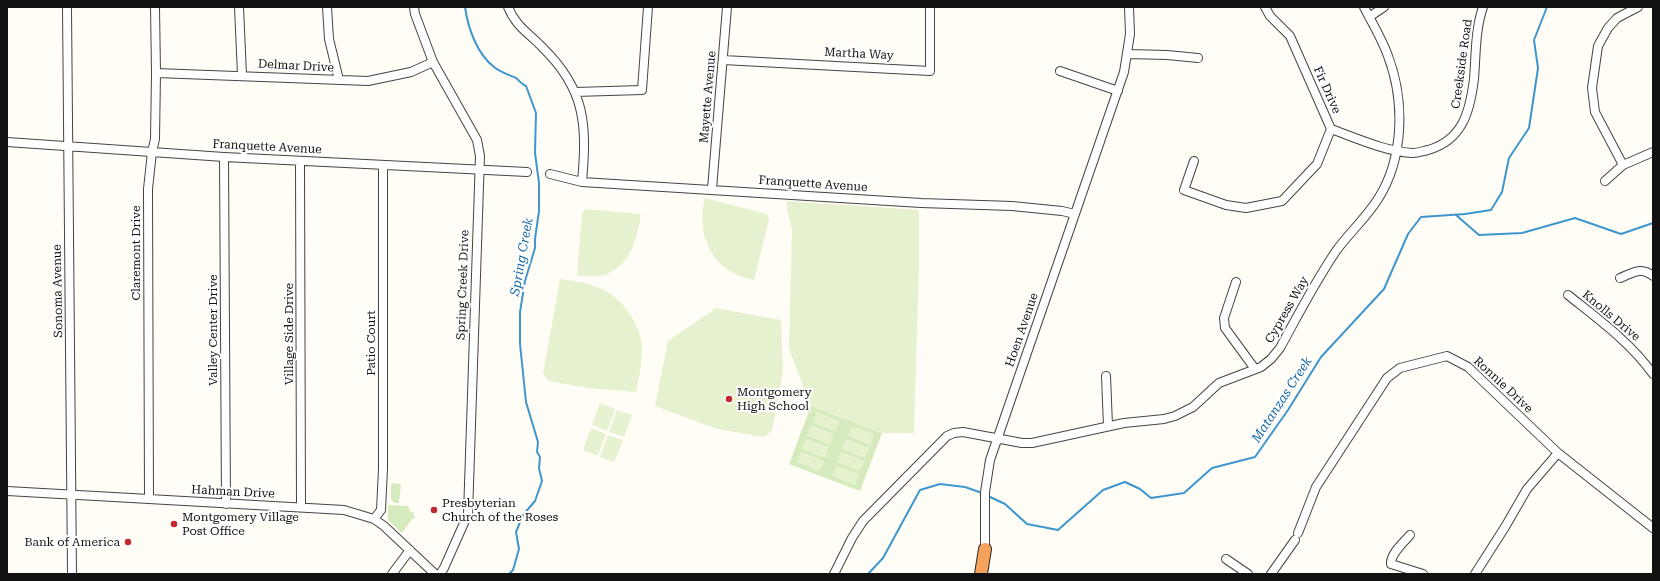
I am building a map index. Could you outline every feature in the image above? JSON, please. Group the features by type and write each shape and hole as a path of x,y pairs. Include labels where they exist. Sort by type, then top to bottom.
{"highway":[{"path":"981,574 985,549"}],"street":[{"name":"Sonoma Avenue","path":"68,7 72,574"},
{"name":"Claremont Drive","path":"149,499 148,189 155,139 156,73 154,7"},
{"path":"239,7 242,76"},
{"path":"326,7 329,39 339,80"},
{"name":"Spring Creek Drive","path":"414,7 415,14 433,62 477,140 480,156 478,169 468,514 440,574"},
{"path":"508,7 517,24 544,48 559,64 575,92 582,115 585,133 582,182"},
{"path":"575,92 642,90 648,7"},
{"name":"Mayette Avenue","path":"712,189 727,7"},
{"name":"Martha Way","path":"723,60 930,71 930,7"},
{"name":"Hoen Avenue","path":"986,574 986,478 990,460 1118,91 1128,54 1130,7"},
{"name":"Fir Drive","path":"1194,161 1184,190 1226,205 1246,208 1282,201 1317,164 1331,130 1290,36 1270,16 1265,7"},
{"name":"Cypress Way","path":"998,438 1022,443 1032,443 1108,426 1176,416 1193,407 1218,383 1255,370 1276,354 1330,260 1377,201 1391,172 1396,151 1400,116 1395,79 1388,54 1364,7"},
{"path":"1369,17 1384,7"},
{"name":"Creekside Road","path":"1331,130 1396,151 1415,153 1445,143 1457,131 1466,118 1471,103 1478,26 1484,7"},
{"path":"1623,165 1595,112 1592,88 1598,46 1608,28 1617,18 1638,7"},
{"path":"1128,54 1198,58"},
{"name":"Delmar Drive","path":"156,73 368,81 411,72 433,62"},
{"path":"1060,71 1118,91"},
{"name":"Franquette Avenue","path":"7,142 224,157 527,172"},
{"path":"1605,181 1623,165 1653,152"},
{"name":"Valley Center Drive","path":"224,157 226,504"},
{"name":"Village Side Drive","path":"300,160 301,508"},
{"name":"Patio Court","path":"374,519 380,510 383,469 383,165"},
{"name":"Franquette Avenue","path":"550,174 582,182 921,203 1012,206 1062,210 1075,214"},
{"path":"1620,278 1640,270 1647,271 1653,276"},
{"path":"1236,282 1224,318 1225,328 1255,370"},
{"name":"Knolls Drive","path":"1568,295 1631,347 1641,357 1653,374"},
{"name":"Ronnie Drive","path":"1272,574 1296,537 1316,486 1387,378 1400,368 1447,356 1468,367 1558,453 1653,528"},
{"path":"1106,376 1108,426"},
{"path":"834,574 852,538 863,522 944,438 950,434 963,432 998,438"},
{"path":"1475,574 1527,489 1558,453"},
{"name":"Hahman Drive","path":"7,491 344,510 374,519 435,574"},
{"path":"1410,535 1395,553 1391,560 1391,564 1423,574"},
{"path":"392,574 410,550"},
{"path":"1226,559 1248,574"}],"green space":[{"path":"705,198 767,214 769,219 754,280 740,276 728,270 710,251 705,239 703,226"},
{"path":"786,201 919,210 919,265 914,433 882,433 811,406 789,349 792,230"},
{"path":"586,209 641,214 633,247 624,261 607,274 577,276 582,213"},
{"path":"560,279 576,281 602,289 617,299 630,314 639,331 642,349 641,365 636,392 587,388 549,381 543,374"},
{"path":"716,308 781,320 783,371 772,431 764,437 717,429 655,406 668,341"},
{"path":"600,403 615,409 607,431 592,425"},
{"path":"811,406 882,433 860,491 789,464"},
{"path":"617,410 632,415 624,437 609,432"},
{"path":"817,412 839,421 835,431 813,423"},
{"path":"811,425 834,434 830,445 807,436"},
{"path":"852,426 874,434 870,445 848,436"},
{"path":"591,428 606,434 598,456 583,450"},
{"path":"608,435 623,440 614,462 600,457"},
{"path":"806,439 829,447 825,458 802,449"},
{"path":"846,439 869,448 865,458 842,449"},
{"path":"801,452 824,461 820,471 797,462"},
{"path":"841,452 864,461 860,471 837,462"},
{"path":"836,466 859,474 855,485 832,476"},
{"path":"391,483 401,484 399,503 394,503 391,499"},
{"path":"388,505 408,506 410,511 413,512 415,519 412,519 402,533 388,520"}],"waterway":[{"name":"Spring Creek","path":"465,7 468,23 478,48 488,62 496,69 516,78 526,86 536,113 535,153 539,183 539,211 535,248 525,281 520,312 520,344 526,402 538,442 537,452 540,457 539,468 542,481 535,501 523,515 516,532 519,549 513,570 509,574"},
{"name":"Matanzas Creek","path":"988,496 1005,504 1027,524 1058,530 1103,490 1125,482 1140,489 1151,498 1184,493 1212,468 1255,457 1288,410 1321,357 1384,289 1408,234 1421,217 1465,214 1491,210 1502,192 1509,158 1529,128 1538,68 1534,40 1547,7"},
{"path":"1456,215 1479,235 1522,233 1575,218 1621,234 1653,223"},
{"name":"Matanzas Creek","path":"868,574 883,558 920,490 940,484 965,487 982,493"}],"place":[{"name":"Montgomery High School","path":"729,399"},
{"name":"Presbyterian Church of the Roses","path":"434,510"},
{"name":"Montgomery Village Post Office","path":"174,524"},
{"name":"Bank of America","path":"128,542"}]}
